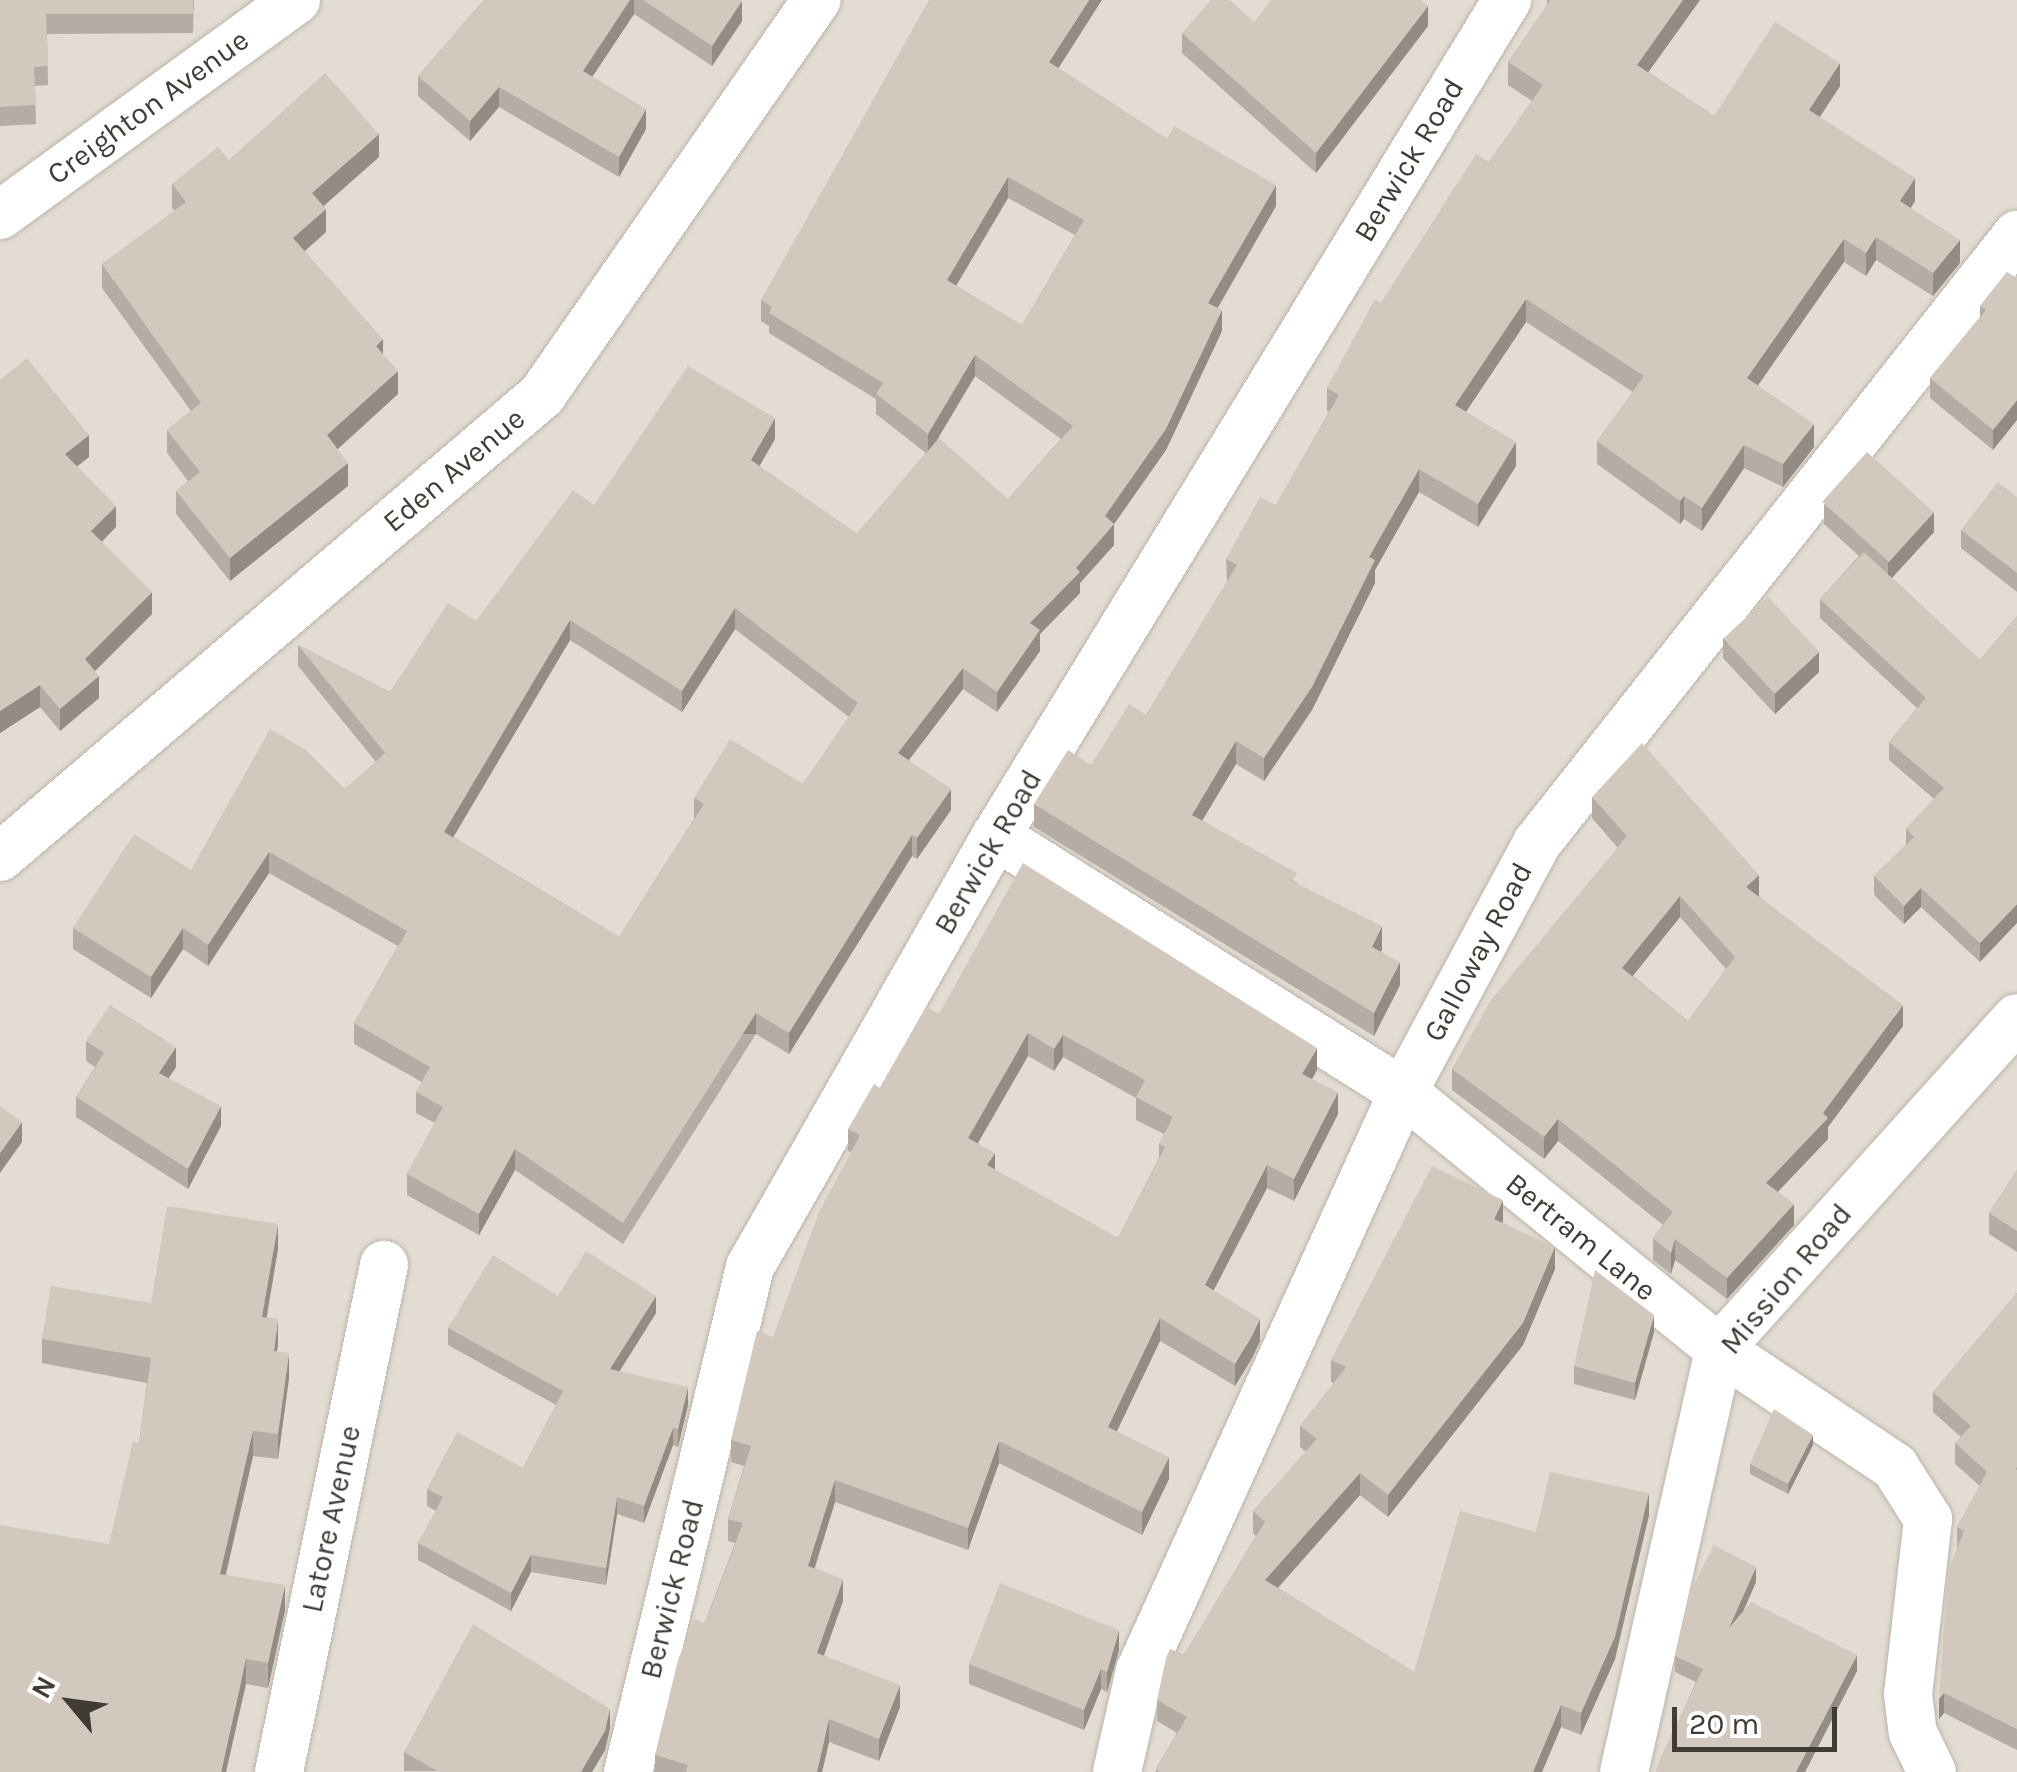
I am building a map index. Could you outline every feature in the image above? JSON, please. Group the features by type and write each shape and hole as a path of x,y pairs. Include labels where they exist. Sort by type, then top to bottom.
{"street":[{"name":"Creighton Avenue","path":"0,215 296,0"},
{"name":"Eden Avenue","path":"0,857 542,395 818,0"},
{"name":"Berwick Road","path":"628,1772 750,1267 996,836 1507,0"},
{"name":"Galloway Road","path":"1117,1772 1140,1671 1404,1092 1537,843 2017,235"},
{"name":"Bertram Lane","path":"996,836 1404,1092 1719,1349 1895,1467 1915,1490 1928,1519 1908,1694 1913,1733 1932,1772"},
{"name":"Mission Road","path":"1624,1772 1719,1349 2017,1018"},
{"name":"Latore Avenue","path":"279,1772 384,1265"}],"shaded area":[{"path":"0,0 2017,0 2017,1772 0,1772"}],"building":[{"path":"0,0 193,0 193,14 46,14 48,66 34,67 36,105 0,107"},
{"path":"484,0 630,0 583,71 646,109 619,157 499,87 470,121 418,76"},
{"path":"643,0 741,0 742,1 712,46"},
{"path":"929,0 1089,0 1049,62 1167,139 1174,126 1276,185 1208,303 1222,310 1166,429 1105,516 1114,524 1076,568 1080,572 1030,623 1040,630 997,692 963,668 898,753 951,789 917,838 912,835 789,1033 756,1013 623,1223 515,1149 479,1214 407,1174 443,1107 416,1092 430,1067 354,1023 407,931 269,852 208,945 183,928 151,977 73,928 134,834 191,870 270,729 306,750 345,789 385,753 298,645 390,692 448,603 476,621 573,490 594,505 688,366 775,418 751,460 857,534 939,438 1008,499 1073,426 975,355 928,434 876,394 883,383 769,313 772,307 761,300","holes":["1008,177 1084,220 1022,325 947,280","735,608 858,703 803,784 730,739 694,798 704,804 619,937 444,832 570,620 682,691"]},
{"path":"1211,0 1230,0 1254,22 1271,0 1421,0 1428,6 1316,153 1182,33"},
{"path":"1550,0 1683,0 1637,65 1714,116 1775,22 1840,63 1809,110 1915,178 1900,201 1960,240 1933,273 1876,237 1866,253 1844,239 1747,378 1814,424 1783,464 1744,445 1702,508 1684,496 1680,501 1597,441 1644,376 1526,299 1455,405 1516,442 1478,504 1419,469 1369,557 1375,560 1312,687 1264,758 1236,741 1192,815 1297,873 1292,881 1382,926 1372,947 1400,962 1374,1013 1034,804 1068,750 1091,765 1129,704 1146,715 1237,565 1226,559 1260,497 1276,505 1339,395 1327,388 1375,299 1381,303 1476,154 1489,162 1543,85 1508,62"},
{"path":"325,73 379,134 312,193 326,209 293,238 383,339 376,346 398,371 327,435 348,463 230,558 176,491 200,472 167,430 201,403 102,264 186,202 172,184 218,147 229,160"},
{"path":"2007,272 2017,278 2017,400 1993,430 1930,378 1986,310 1980,306"},
{"path":"27,358 89,435 65,454 116,506 91,531 152,592 85,659 99,676 60,709 40,685 0,711 0,380"},
{"path":"1867,452 1934,512 1889,562 1822,502"},
{"path":"1998,482 2017,497 2017,573 1961,530"},
{"path":"1864,552 1980,660 2017,616 2017,904 1980,943 1921,888 1904,906 1874,876 1914,837 1906,829 1944,788 1889,742 1926,698 1820,599"},
{"path":"1768,597 1819,652 1775,693 1723,639"},
{"path":"1642,743 1759,875 1746,887 1903,1005 1823,1113 1828,1118 1766,1183 1794,1204 1727,1278 1675,1239 1671,1253 1653,1238 1673,1212 1558,1119 1544,1137 1452,1069 1491,1000 1627,836 1592,797","holes":["1680,896 1735,957 1688,1021 1622,968"]},
{"path":"1023,863 1317,1048 1302,1074 1338,1092 1294,1179 1267,1165 1205,1285 1260,1319 1235,1364 1160,1318 1108,1427 1169,1457 1142,1512 999,1441 968,1528 835,1480 808,1566 843,1579 817,1653 900,1685 879,1739 829,1719 817,1772 686,1772 688,1765 655,1755 678,1660 694,1619 704,1623 710,1611 743,1523 728,1519 751,1446 731,1440 757,1331 773,1337 819,1212 860,1135 848,1129 874,1084 880,1088 926,1007 939,1014","holes":["1028,1033 1054,1049 1063,1035 1145,1080 1136,1097 1173,1117 1159,1144 1165,1147 1118,1238 987,1165 995,1153 968,1138"]},
{"path":"110,1005 176,1047 159,1073 221,1106 188,1169 76,1097 104,1053 86,1041"},
{"path":"0,1106 22,1122 0,1153"},
{"path":"1432,1166 1503,1200 1494,1219 1555,1247 1523,1323 1388,1495 1360,1473 1265,1580 1414,1672 1460,1511 1536,1532 1550,1472 1649,1493 1615,1637 1581,1713 1561,1705 1533,1772 1160,1772 1156,1769 1187,1717 1157,1700 1170,1649 1184,1654 1265,1522 1253,1511 1317,1439 1300,1426 1346,1367 1331,1360"},
{"path":"2017,1170 2017,1231 1989,1213"},
{"path":"167,1206 278,1224 262,1317 278,1319 274,1351 289,1353 278,1434 253,1431 220,1574 285,1585 268,1663 246,1659 221,1772 0,1772 0,1525 109,1544 133,1441 139,1443 151,1358 42,1339 51,1286 151,1303"},
{"path":"586,1251 656,1296 610,1369 688,1387 678,1429 673,1428 644,1506 617,1497 606,1568 531,1555 511,1593 418,1543 443,1497 427,1489 457,1432 523,1468 563,1391 448,1328 493,1255 558,1296"},
{"path":"1595,1270 1654,1315 1635,1383 1574,1366"},
{"path":"2017,1293 2017,1729 1944,1693 1939,1699 1948,1570 1964,1531 1957,1527 1987,1472 1955,1443 1971,1426 1933,1392"},
{"path":"1774,1409 1813,1435 1788,1484 1750,1464"},
{"path":"1714,1545 1756,1567 1729,1628 1751,1602 1857,1655 1796,1772 1656,1772 1703,1669 1675,1656 1689,1594"},
{"path":"1000,1583 1119,1630 1107,1672 1101,1669 1084,1710 969,1664"},
{"path":"473,1624 610,1709 605,1731 581,1772 439,1772 404,1752"}]}
